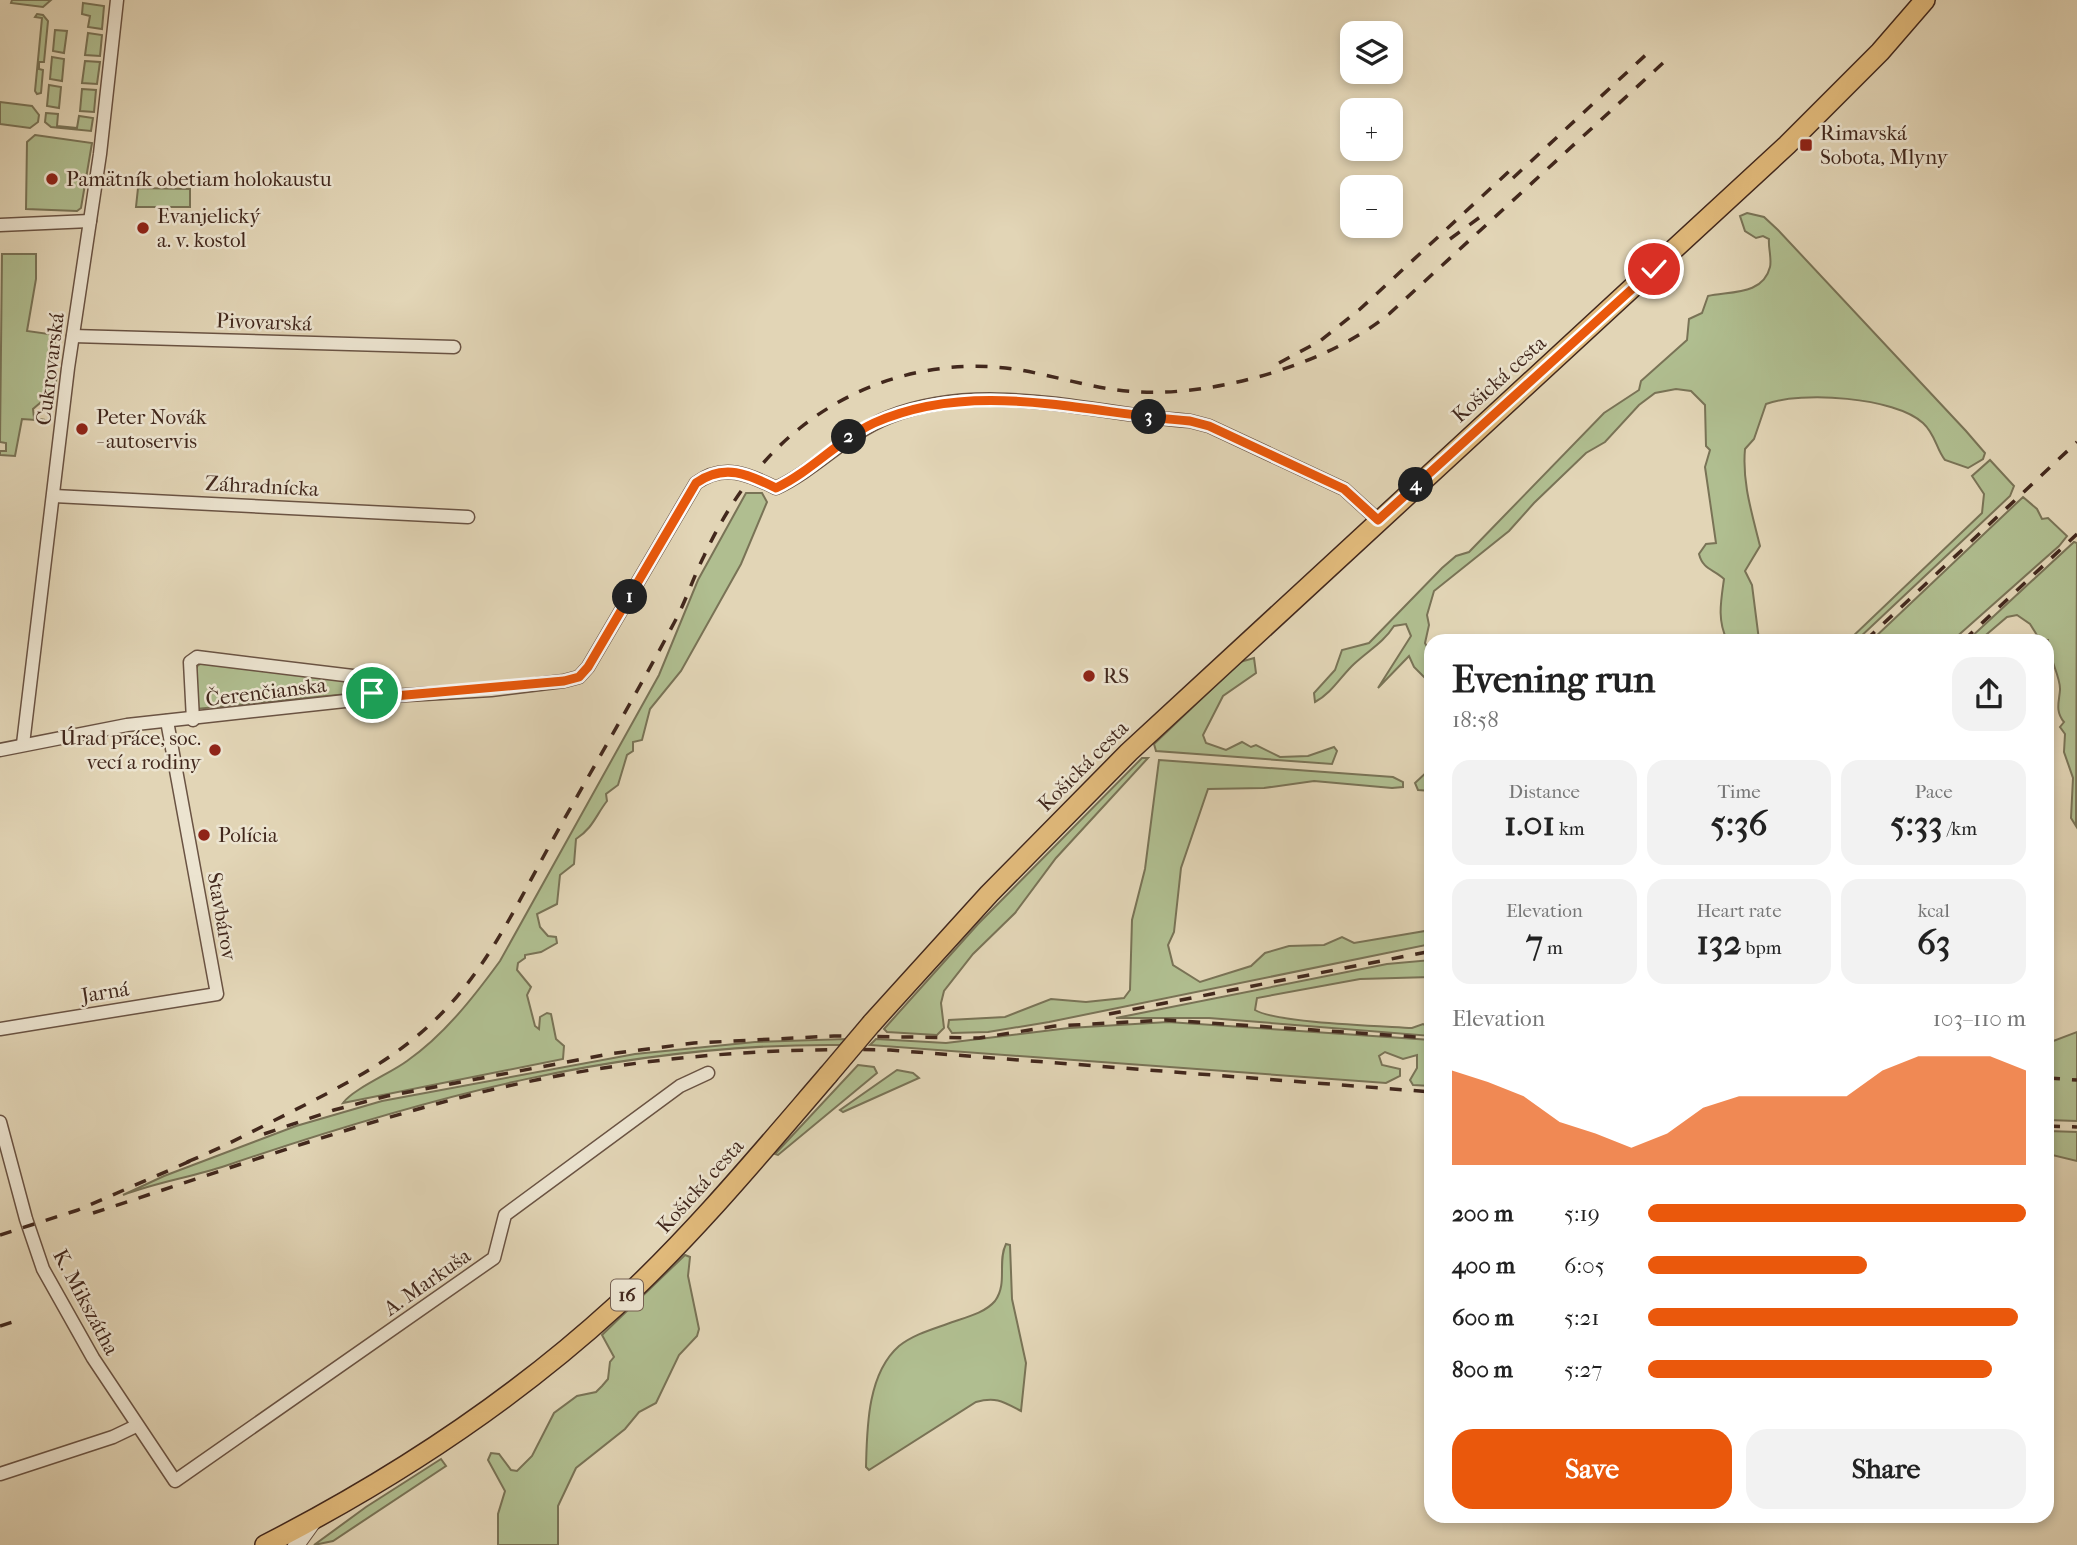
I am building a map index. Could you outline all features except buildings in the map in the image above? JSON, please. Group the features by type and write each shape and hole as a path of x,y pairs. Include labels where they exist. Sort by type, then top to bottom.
{"main road":[{"name":"Košická cesta","path":"265,1545 314,1520 461,1429 572,1346 628,1295 697,1225 873,1023 1061,820 1183,701 1787,145 1871,62 1925,0"}],"street":[{"name":"Cukrovarská","path":"23,744 117,0"},
{"path":"0,225 90,220"},
{"name":"Pivovarská","path":"73,336 454,347"},
{"name":"Čerenčianska","path":"0,750 166,721 372,698 491,690 579,677 588,667 696,483 708,474 729,471 752,476 776,488 807,470 853,434 890,416 929,405 1004,399 1190,421 1209,426 1344,489 1378,520"},
{"name":"Záhradnícka","path":"54,496 468,517"},
{"path":"193,720 190,662 197,657 361,677 371,688 372,698"},
{"name":"Stavbárov","path":"166,721 216,994"},
{"name":"Jarná","path":"0,1029 216,994"},
{"name":"A. Markuša","path":"175,1481 495,1258 505,1215 680,1086 708,1073"},
{"name":"K. Mikszátha","path":"0,1122 26,1219 43,1269 93,1358 175,1481"},
{"path":"0,1474 113,1437 136,1426"},
{"path":"296,1545 314,1520"}],"green space":[{"path":"12,0 51,0 43,7 11,3"},
{"path":"83,3 104,6 102,29 88,27 90,16 82,14"},
{"path":"37,14 43,15 48,21 44,62 39,62 39,69 43,70 41,93 37,94 35,91 42,18 35,17"},
{"path":"55,30 67,31 64,53 53,51"},
{"path":"88,33 102,35 100,56 85,55"},
{"path":"52,57 64,59 62,81 50,79"},
{"path":"85,61 100,62 97,84 82,83"},
{"path":"49,85 61,87 59,108 47,106"},
{"path":"82,89 96,90 94,112 80,111"},
{"path":"0,102 32,106 39,115 38,122 30,128 0,124"},
{"path":"46,113 58,114 57,126 77,128 79,116 93,118 91,131 51,127 45,122"},
{"path":"35,135 92,143 81,208 77,211 26,209 27,142"},
{"path":"138,188 190,189 190,207 136,207"},
{"path":"1747,213 1764,217 1778,230 1966,431 1985,453 1983,459 1968,468 1945,460 1931,432 1923,423 1892,407 1824,397 1766,404 1754,439 1745,449 1744,462 1748,498 1760,546 1745,571 1752,585 1758,634 1724,634 1721,618 1724,579 1706,566 1699,554 1706,544 1716,543 1705,467 1710,450 1706,446 1705,405 1691,391 1676,389 1655,393 1639,405 1605,442 1586,453 1509,531 1434,591 1427,615 1427,634 1424,634 1424,677 1414,667 1409,656 1378,688 1411,636 1406,624 1394,626 1315,702 1314,693 1335,670 1342,650 1369,643 1442,568 1456,556 1469,552 1604,413 1639,390 1641,381 1687,340 1689,319 1702,313 1708,296 1744,291 1760,283 1770,267 1769,239 1763,236 1756,238 1745,231 1740,216"},
{"path":"2,254 36,254 36,279 27,331 56,335 51,373 57,374 53,404 40,403 33,409 34,418 51,421 22,419 15,456 0,455 0,451 6,451 6,443 0,442"},
{"path":"1990,460 2014,486 2010,496 1863,634 1855,634 1982,513 1984,494 1972,476"},
{"path":"746,493 762,493 767,502 741,564 681,671 650,709 642,740 633,742 633,751 627,755 618,785 606,794 607,801 594,821 576,839 574,864 560,875 557,904 537,914 540,927 548,936 556,937 557,943 541,952 525,955 518,963 517,970 531,987 527,995 535,1026 539,1029 540,1017 551,1014 556,1039 564,1046 563,1059 343,1103 355,1092 421,1051 446,1028 500,961 659,675 698,580"},
{"path":"2023,497 2037,509 2042,519 2048,518 2067,536 1960,634 1878,634"},
{"path":"2074,542 2077,543 2076,826 2071,818 2073,778 2064,752 2065,734 2060,727 2064,722 2059,710 2060,685 2054,666 2054,634 2036,634 2030,624 2017,615 2007,617 1987,634 1974,634"},
{"path":"1254,658 1256,673 1223,696 1203,735 1206,743 1226,750 1242,742 1251,747 1256,745 1280,757 1308,756 1334,747 1337,751 1332,764 1156,751 1154,744 1240,662"},
{"path":"208,661 358,682 368,692 196,709 193,674 198,665"},
{"path":"1142,758 1148,758 1056,858 1015,913 973,954 944,991 941,1003 944,1028 937,1035 887,1032 884,1029 978,924"},
{"path":"1159,760 1393,777 1403,782 1403,787 1314,781 1264,788 1208,789 1181,868 1174,932 1168,945 1173,965 1200,982 1251,966 1265,953 1289,946 1324,945 1342,937 1354,943 1424,931 1424,945 1049,1022 988,1032 952,1033 948,1027 949,1020 1005,1017 1051,999 1086,1002 1124,998 1130,990 1132,920 1145,869"},
{"path":"1424,775 1424,790 1418,790 1415,783"},
{"path":"1424,961 1424,977 1360,979 1257,998 1255,1010 1284,1018 1330,1023 1412,1028 1423,1024 1424,1035 1209,1018 1116,1018 1387,964"},
{"path":"1168,1022 1424,1040 1424,1086 1413,1085 1410,1080 1417,1068 1417,1055 1403,1059 1385,1052 1379,1056 1382,1065 1400,1069 1400,1076 1386,1083 870,1045 876,1039 946,1043 1069,1028"},
{"path":"2077,1032 2077,1121 2054,1120 2054,1041"},
{"path":"846,1039 840,1045 681,1053 527,1079 376,1118 213,1170 123,1195 164,1176 296,1126 382,1101 635,1054 755,1042"},
{"path":"858,1065 874,1067 877,1073 778,1155 775,1154"},
{"path":"897,1070 913,1073 919,1078 843,1112 840,1110"},
{"path":"2054,1131 2077,1132 2077,1161 2054,1155"},
{"path":"1006,1244 1010,1245 1012,1299 1026,1363 1021,1411 995,1400 976,1402 869,1470 866,1467 868,1419 880,1371 899,1346 910,1339 973,1315 995,1301 1001,1287 1002,1258"},
{"path":"685,1255 690,1257 688,1276 699,1329 697,1336 679,1355 656,1403 639,1412 625,1429 576,1468 558,1506 558,1545 498,1545 498,1514 505,1491 488,1460 491,1453 499,1454 511,1470 517,1471 532,1456 554,1413 577,1396 596,1392 602,1386 608,1379 610,1362 614,1357 602,1335"},
{"path":"441,1459 446,1466 333,1541 314,1545 366,1507"}],"railway":[{"path":"1513,178 1651,50"},
{"path":"187,1162 329,1093 367,1071 404,1046 456,998 501,934 644,678 678,615 722,520 757,470 800,428 849,396 904,376 932,370 991,367 1020,370 1109,389 1170,392 1237,382 1304,362 1364,332 1389,314 1663,63"},
{"path":"1279,363 1320,341 1359,310 1517,164"},
{"path":"1450,239 1487,212"},
{"path":"1872,634 2077,442"},
{"path":"1970,634 2077,534"},
{"path":"1109,1014 1424,953"},
{"path":"264,1134 334,1110 387,1096 609,1054 694,1043 834,1036 979,1038 1055,1026 1166,1020 1424,1037"},
{"path":"93,1213 330,1135 474,1094 577,1072 680,1058 785,1051 890,1050 1424,1091"},
{"path":"2054,1078 2077,1080"},
{"path":"2054,1126 2077,1127"},
{"path":"0,1235 78,1210 195,1159"},
{"path":"0,1326 19,1320"}],"place":[{"name":"Rimavská Sobota, Mlyny","path":"1806,145"},
{"name":"Pamätník obetiam holokaustu","path":"52,179"},
{"name":"Evanjelický a. v. kostol","path":"143,228"},
{"name":"Peter Novák - autoservis","path":"82,429"},
{"name":"RS","path":"1089,676"},
{"name":"Úrad práce, soc. vecí a rodiny","path":"215,750"},
{"name":"Polícia","path":"204,835"}],"route":[{"path":"372,693 372,698 491,690 579,677 588,667 681,504 696,483 708,474 729,471 741,472 776,488 807,470 853,434 890,416 929,405 1004,399 1121,415 1190,421 1209,426 1344,489 1378,520 1654,269"}]}
